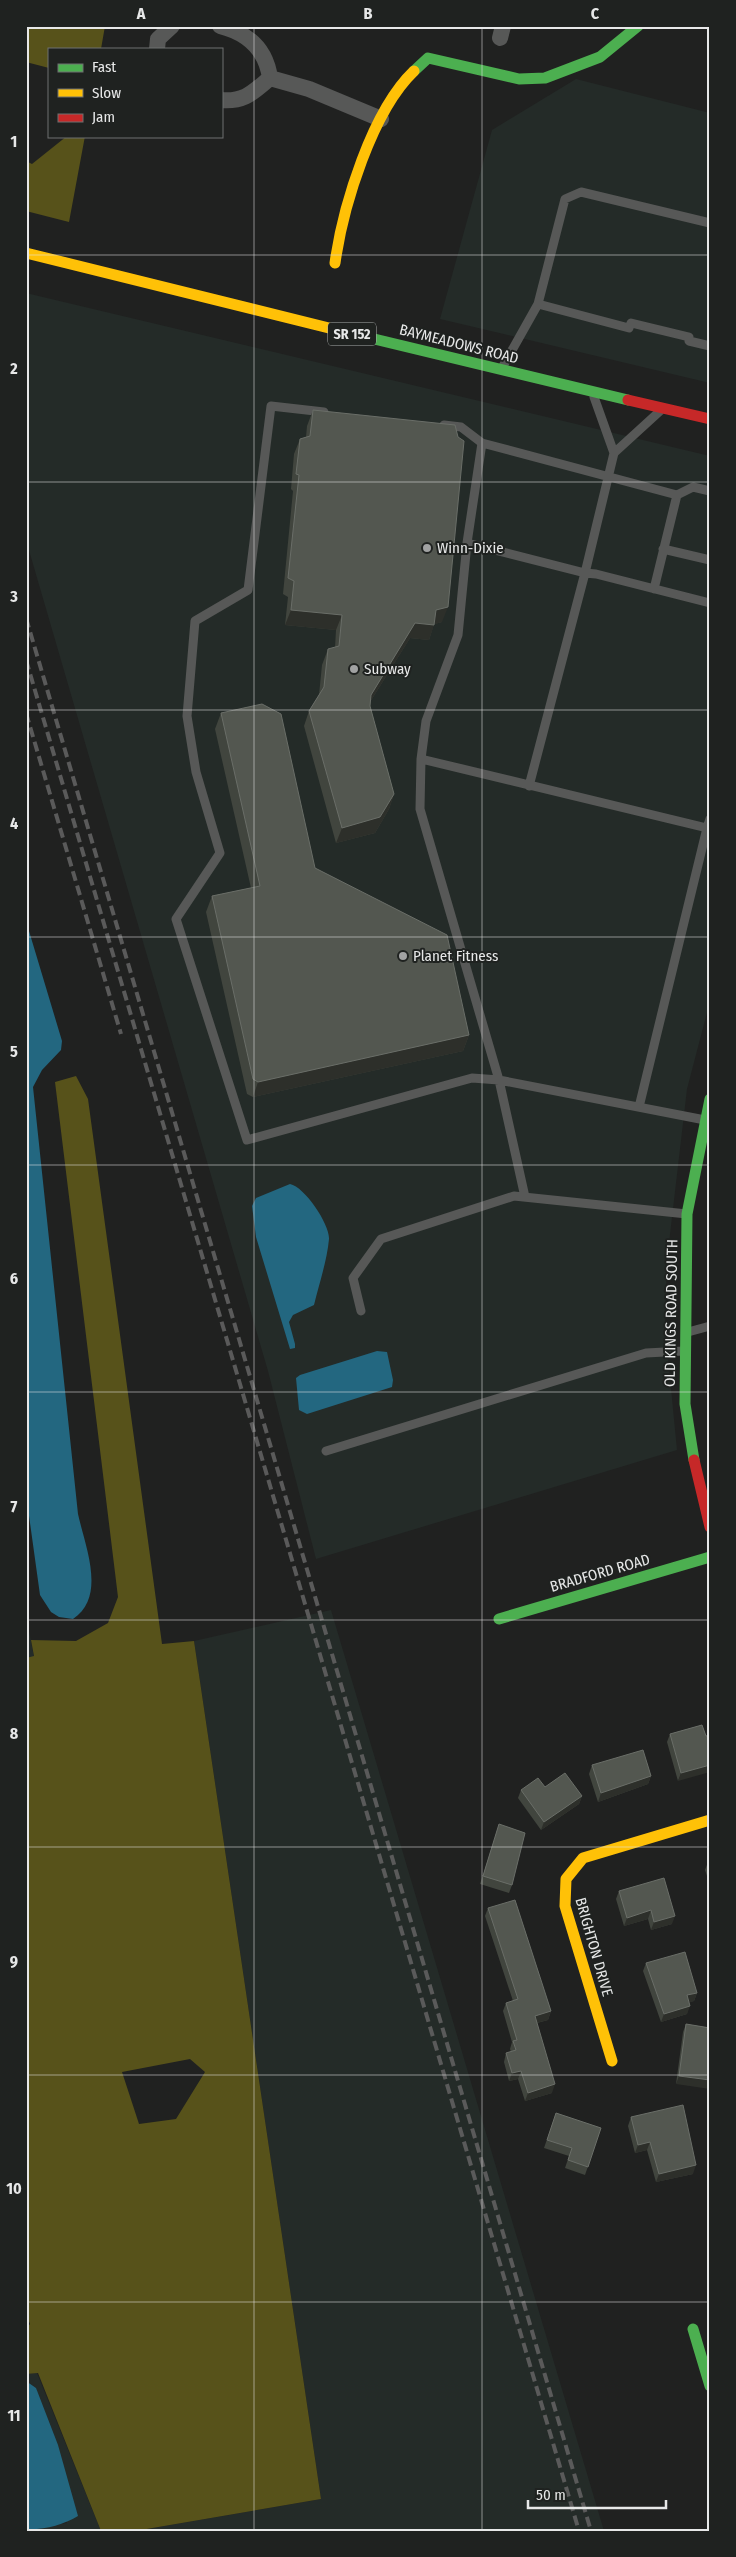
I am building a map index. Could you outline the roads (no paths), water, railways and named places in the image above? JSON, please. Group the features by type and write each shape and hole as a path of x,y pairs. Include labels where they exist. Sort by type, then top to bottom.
{"street":[{"path":"157,48 158,39 172,26"},
{"path":"220,26 250,38 264,53 270,78"},
{"path":"335,263 337,249 364,150 406,78 428,58 519,79 545,78 600,57 638,26"},
{"path":"222,100 236,101 246,97 270,78"},
{"path":"270,78 309,89 381,119"},
{"name":"BAYMEADOWS ROAD","path":"26,253 501,371 710,419"},
{"name":"OLD KINGS ROAD SOUTH","path":"710,1099 687,1214 685,1333 685,1404 690,1447 710,1526"},
{"name":"BRADFORD ROAD","path":"499,1619 710,1557"},
{"name":"BRIGHTON DRIVE","path":"612,2061 565,1906 563,1888 569,1870 583,1858 710,1820"},
{"path":"693,2329 710,2386"}],"lane":[{"path":"501,371 538,304 566,199 581,192 710,223"},
{"path":"538,304 689,339 710,346"},
{"path":"529,786 610,477 614,453 592,392"},
{"path":"337,413 271,406 248,590 195,621 187,716 196,772 220,853 176,919 246,1140 472,1078 499,1080 705,1120"},
{"path":"614,453 663,408"},
{"path":"432,423 461,426 482,443 677,495 693,487 710,492"},
{"path":"482,443 467,544 458,634 426,721 421,759 420,809 499,1080 525,1197"},
{"path":"654,589 677,495"},
{"path":"467,544 710,603"},
{"path":"663,549 710,560"},
{"path":"421,759 708,829"},
{"path":"639,1107 710,819"},
{"path":"361,1311 353,1278 381,1238 514,1196 687,1214"},
{"path":"685,1333 710,1326"},
{"path":"326,1451 646,1352 685,1351"}],"water":[{"path":"26,921 62,1041 61,1050 42,1070 33,1087 78,1514 91,1570 89,1598 83,1609 73,1619 59,1617 51,1612 40,1595 26,1494"},
{"path":"290,1184 303,1192 316,1207 325,1225 329,1239 325,1264 314,1305 293,1315 289,1322 295,1344 295,1348 290,1349 256,1237 252,1206 256,1198"},
{"path":"377,1351 387,1352 393,1380 392,1387 307,1414 299,1410 296,1378 300,1375"},
{"path":"26,2381 36,2388 58,2445 78,2516 60,2524 40,2529 26,2529"}],"railway":[{"path":"26,618 591,2531"},
{"path":"26,660 579,2531"},
{"path":"26,713 121,1034"}],"place":[{"name":"Winn-Dixie","path":"427,548"},
{"name":"Subway","path":"354,669"},
{"name":"Planet Fitness","path":"403,956"}]}
